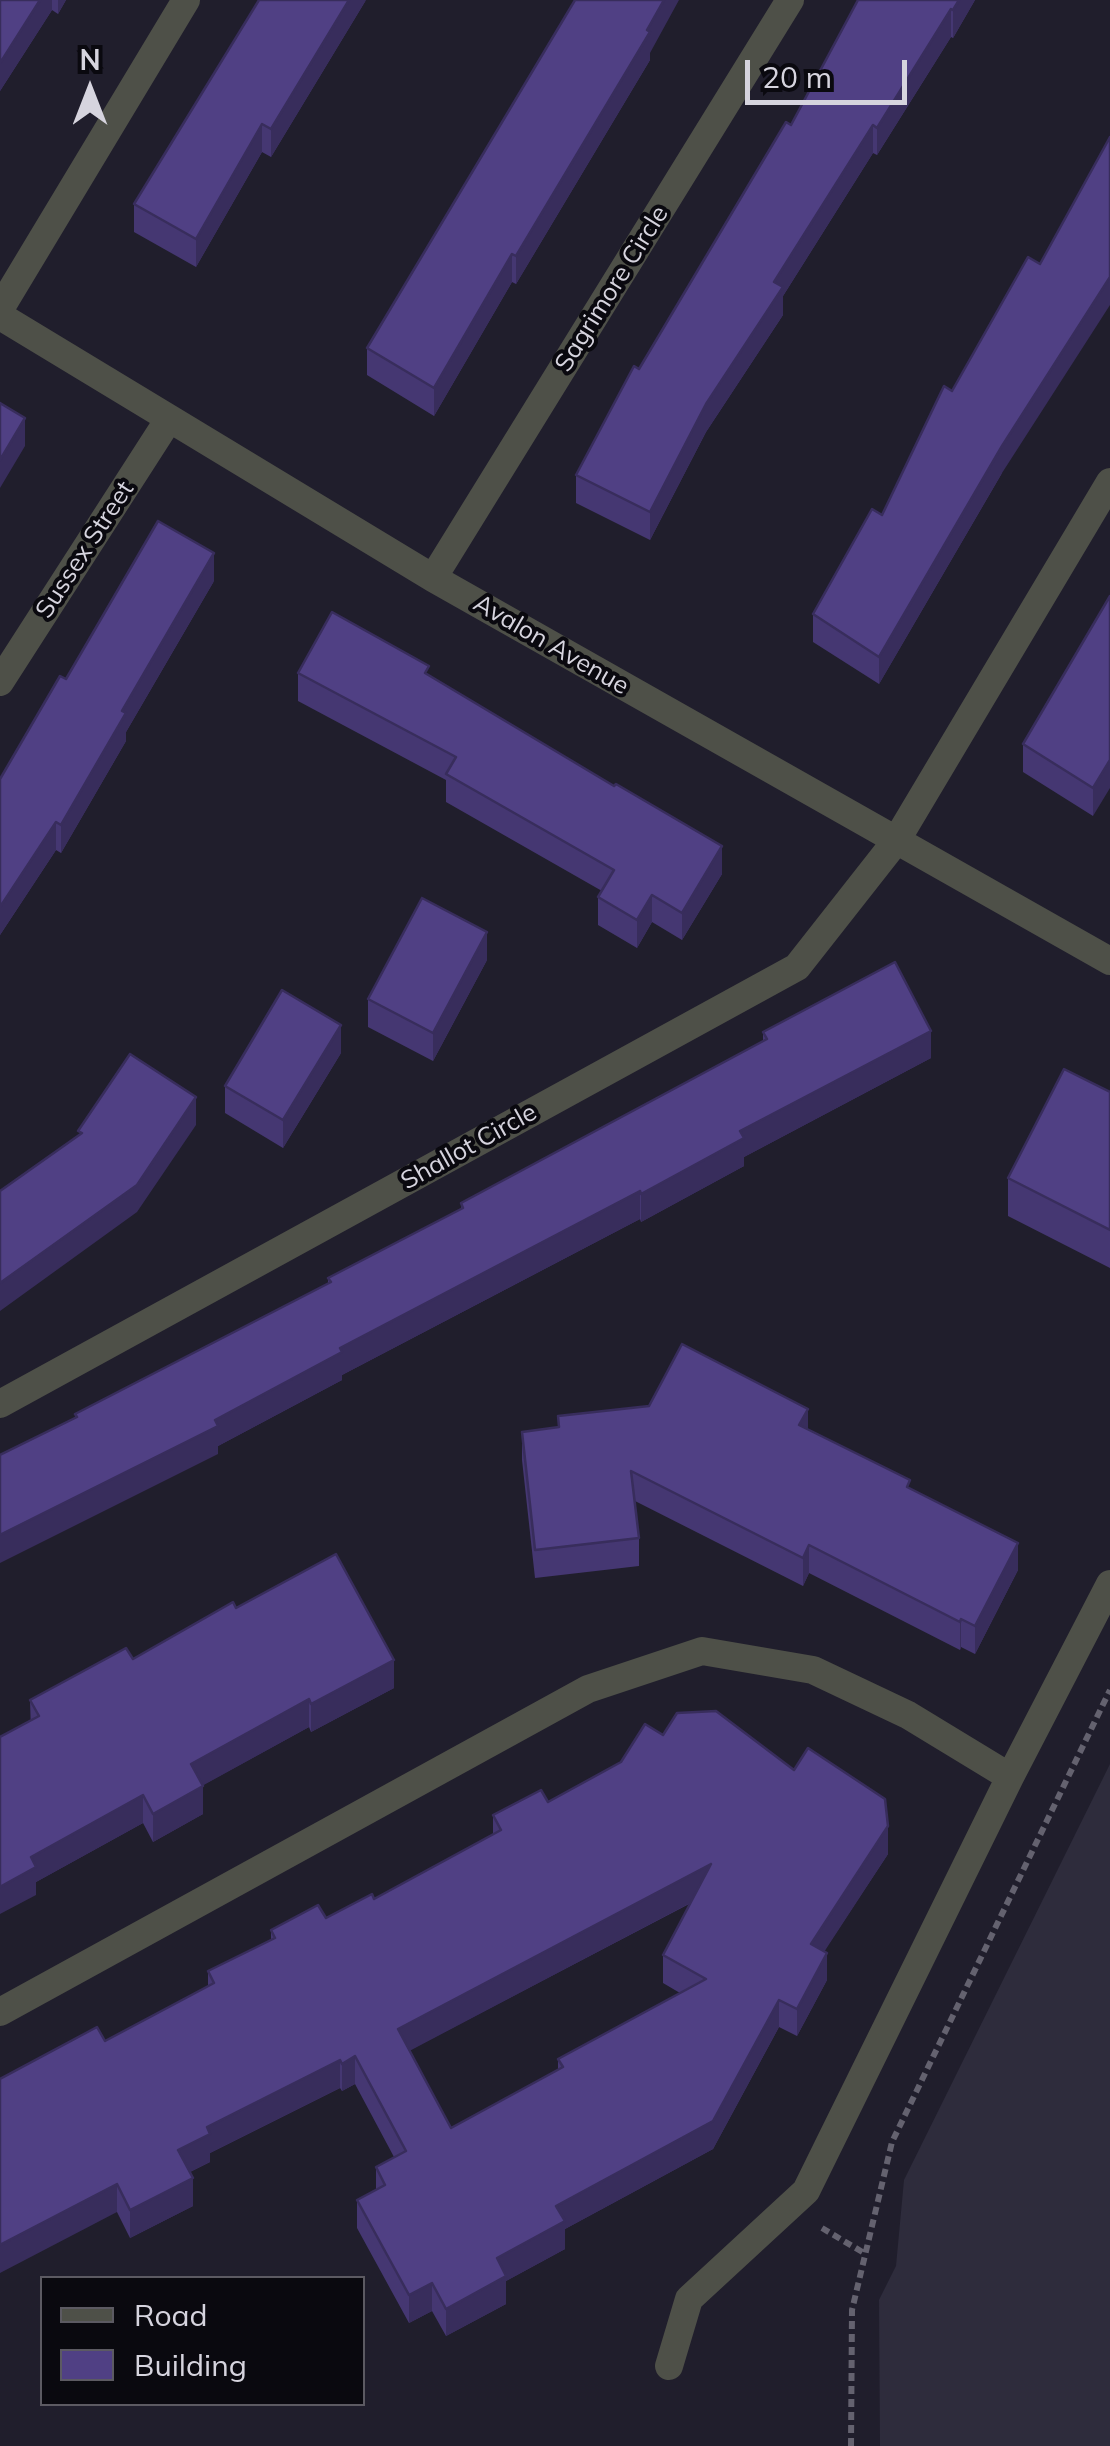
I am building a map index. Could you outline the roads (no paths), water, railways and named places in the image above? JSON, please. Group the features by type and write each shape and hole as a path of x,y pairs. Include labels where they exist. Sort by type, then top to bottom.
{"street":[{"path":"0,312 186,0"},
{"name":"Sagrimore Circle","path":"434,578 790,0"},
{"name":"Avalon Avenue","path":"0,312 434,578 1110,961"},
{"name":"Sussex Street","path":"0,682 169,418"},
{"path":"896,841 1110,482"},
{"name":"Shallot Circle","path":"0,1404 798,966 896,841"},
{"path":"668,2366 688,2298 806,2191 1110,1584"},
{"path":"0,2012 588,1689 702,1650 813,1670 908,1714 1010,1777"}]}
